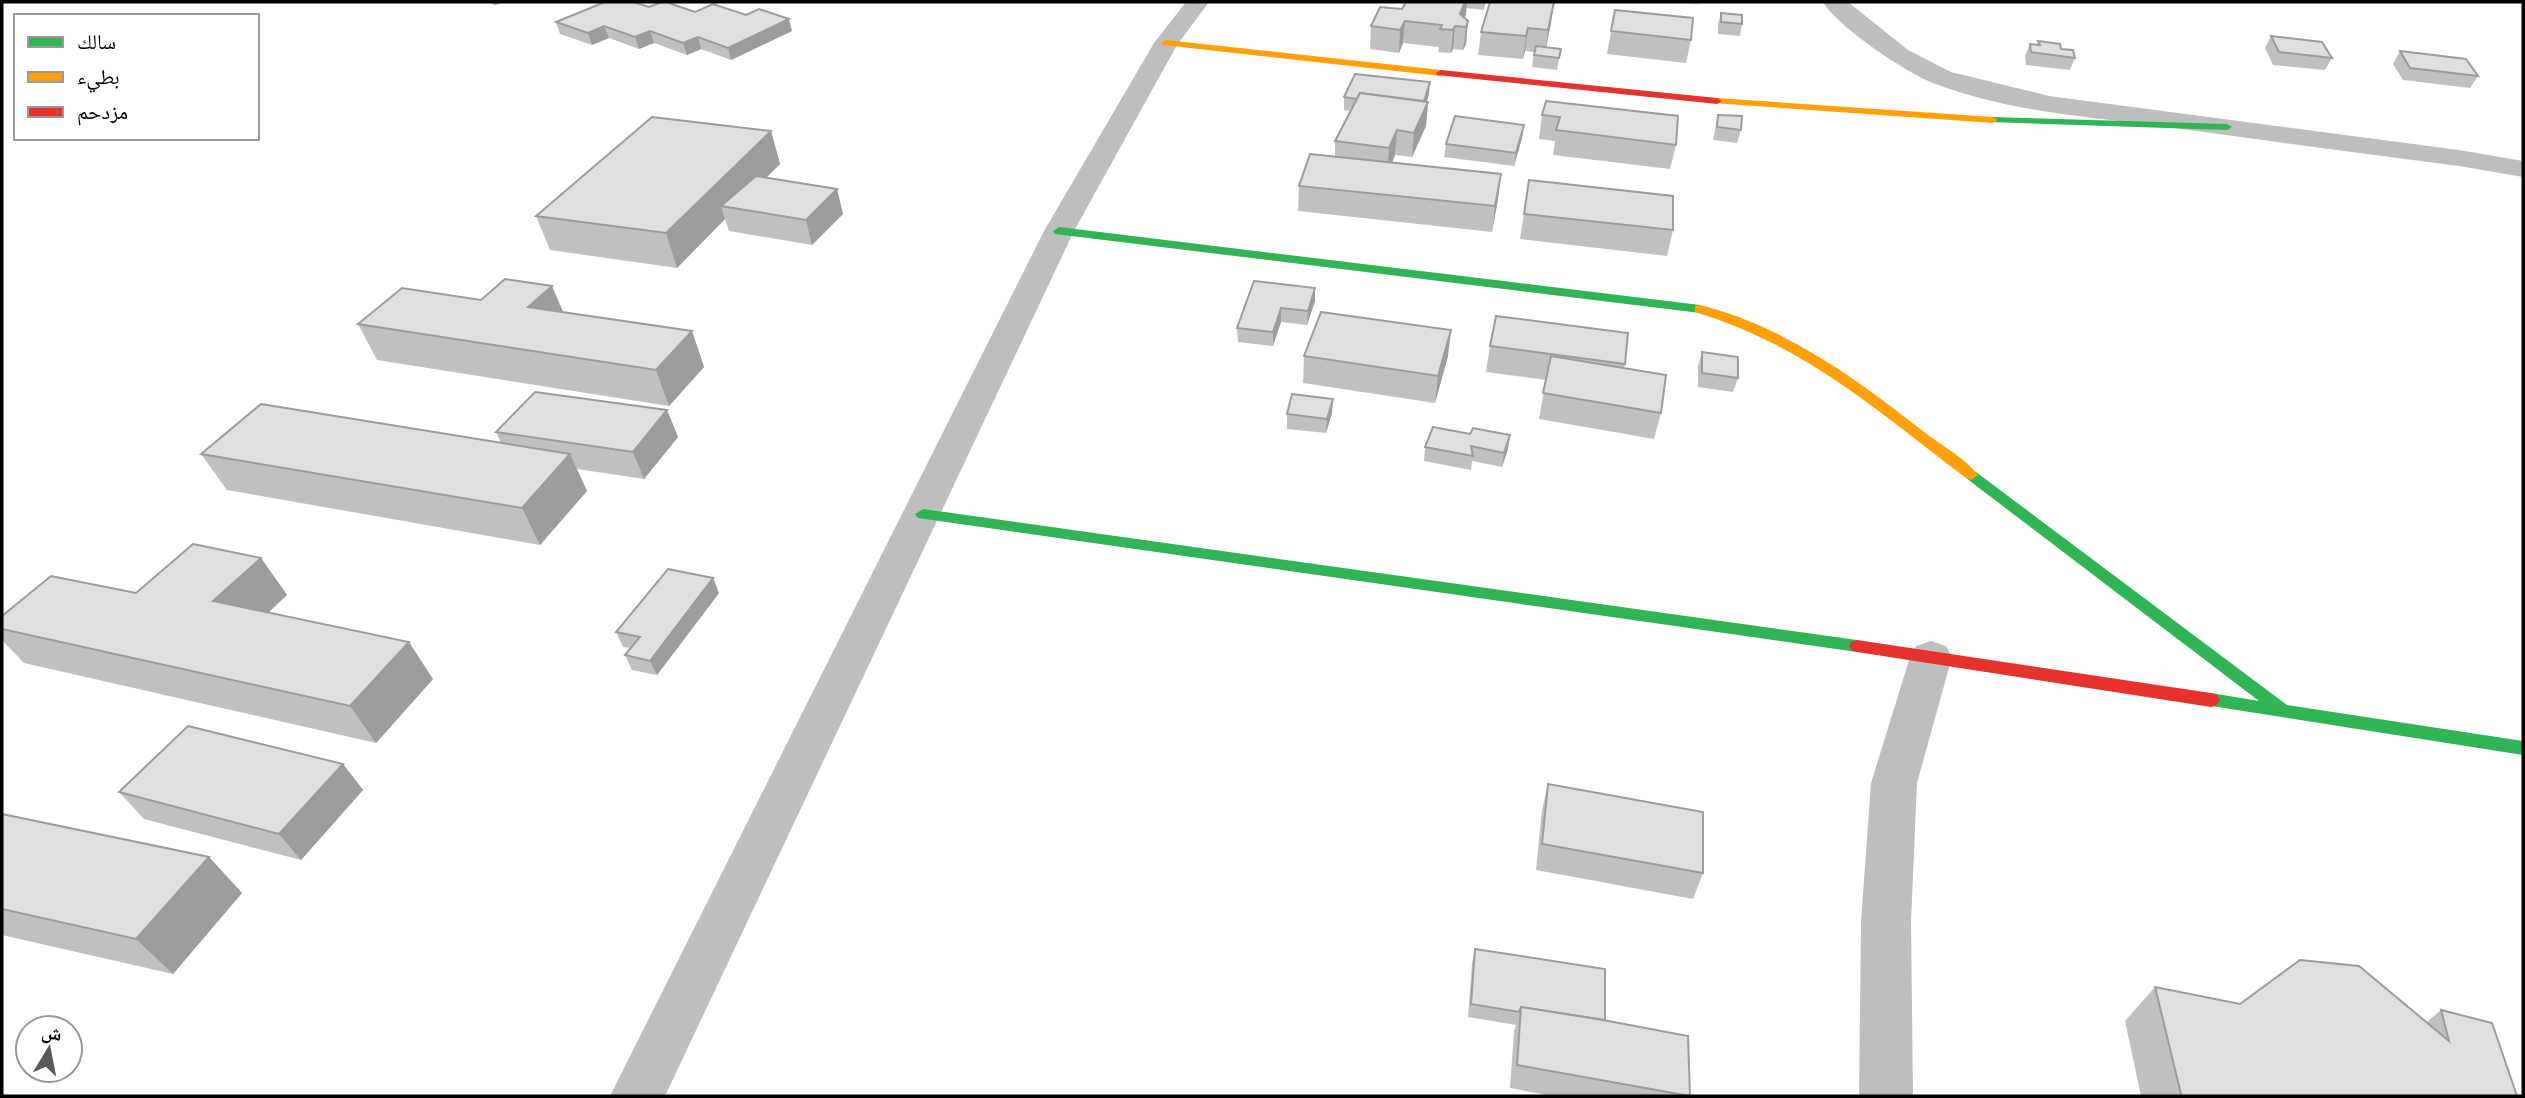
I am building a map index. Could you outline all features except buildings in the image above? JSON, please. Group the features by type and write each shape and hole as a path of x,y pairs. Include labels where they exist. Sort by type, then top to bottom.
{"street":[{"path":"637,1096 1059,231 1166,43 1198,2"},
{"path":"1834,2 1887,47 1913,64 1972,87 2049,104 2459,158 2523,169"},
{"path":"1166,43 1729,102 1854,112 2060,124 2227,127"},
{"path":"1059,231 1696,308 1736,317 1776,333 1817,360 1896,423 2284,710"},
{"path":"923,514 1931,657 2523,748"},
{"path":"1886,1096 1885,922 1894,783 1931,657"}],"traffic: fast":[{"path":"1993,120 2227,127"},
{"path":"1059,231 1700,309"},
{"path":"1971,475 2279,706"},
{"path":"923,514 1857,646"},
{"path":"2211,700 2523,748"}],"traffic: slow":[{"path":"1166,43 1441,73"},
{"path":"1717,101 1993,120"},
{"path":"1700,309 1738,321 1809,356 1876,401 1971,475"}],"traffic: jam":[{"path":"1441,73 1717,101"},
{"path":"1857,646 2211,700"}]}
